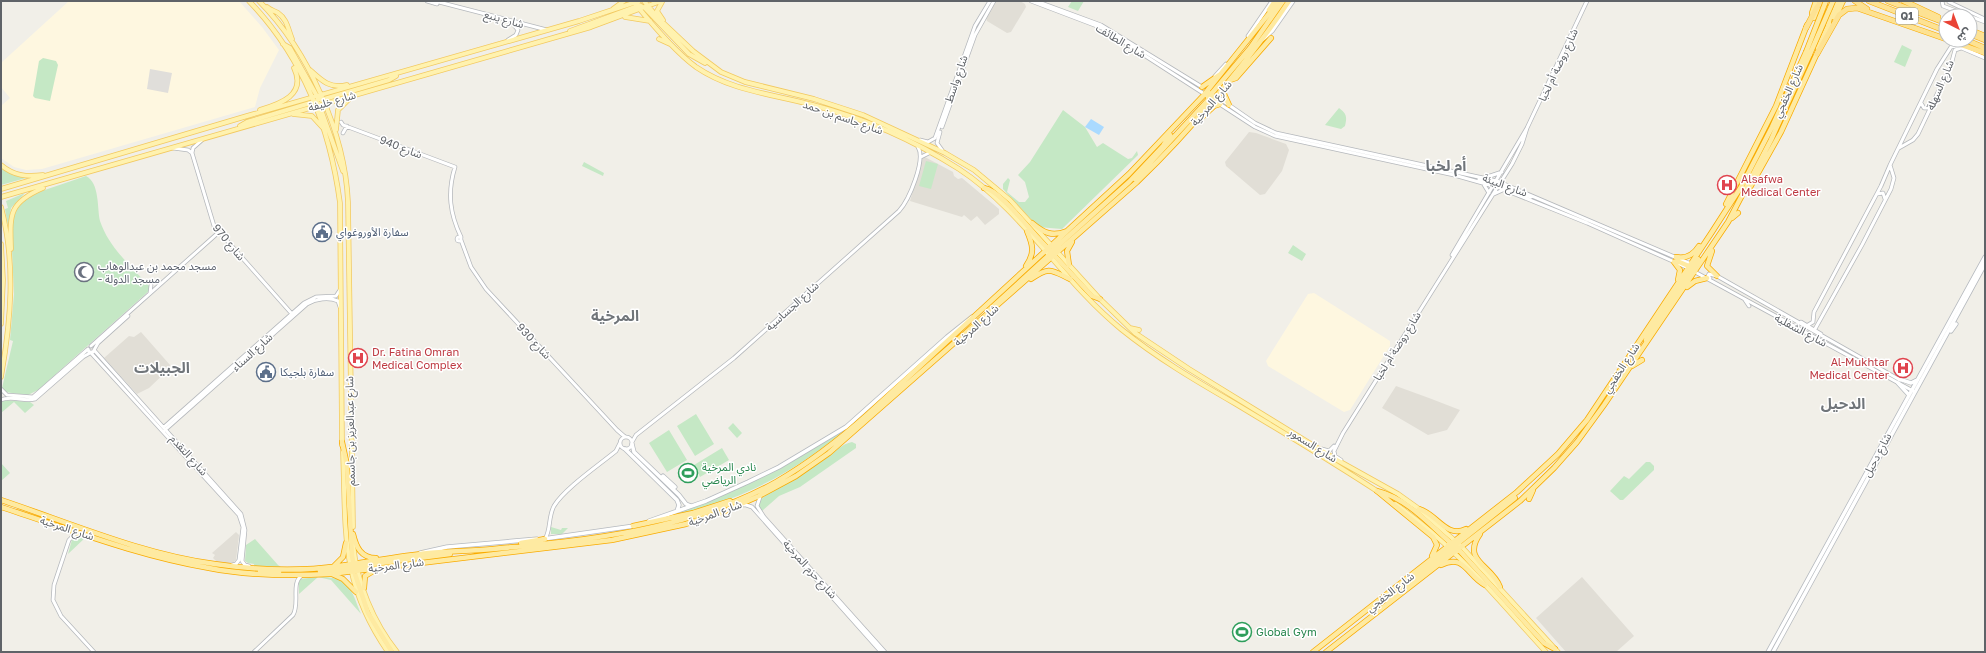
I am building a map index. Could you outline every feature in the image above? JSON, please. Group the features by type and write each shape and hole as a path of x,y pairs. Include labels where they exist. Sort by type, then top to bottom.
{"highway":[{"path":"1254,35 1273,1"},
{"name":"شارع المرخية","path":"1,507 164,558 210,569 301,576 330,574 384,558 496,548 626,532 698,515 738,503 774,483 826,450 856,425 1020,274 1079,233 1154,166 1188,129 1225,71 1279,1"},
{"path":"1126,191 1127,187 1161,153 1250,48 1283,1"},
{"name":"شارع المرخية","path":"1,500 169,555 230,566 255,568 294,569 382,566 488,556 629,537 692,522 777,486 812,466 850,436 1021,285 1070,229 1114,190 1173,129 1211,95 1226,85 1262,40 1289,1"},
{"path":"1812,13 1813,1"},
{"path":"1799,48 1816,1"},
{"path":"1806,28 1817,7 1822,1"},
{"name":"شارع الخفجي","path":"1326,652 1369,617 1434,568 1455,546 1537,476 1574,438 1676,285 1693,268 1716,240 1728,222 1787,107 1826,1"},
{"name":"شارع الخفجي","path":"1313,652 1423,566 1483,530 1533,490 1566,455 1591,424 1674,303 1706,242 1741,187 1833,1"},
{"path":"1817,54 1838,1"},
{"path":"1740,199 1757,177 1781,132 1843,1"},
{"path":"1856,1 1862,7 1938,37"},
{"name":"Q1","path":"1869,1 1938,28"},
{"name":"Q1","path":"1888,1 1938,20"},
{"path":"1904,1 1938,16"},
{"path":"1724,213 1725,206 1767,126 1799,48 1814,16 1823,8 1827,8 1830,11 1828,26"},
{"path":"1817,54 1837,18 1845,10 1854,8 1885,17"},
{"path":"1230,80 1236,78 1271,38"},
{"path":"1229,105 1224,94 1226,85 1224,84 1248,54 1250,48"},
{"path":"1970,48 1985,53"},
{"path":"1202,87 1225,71"},
{"path":"1188,129 1191,129 1212,108 1220,104"},
{"path":"1767,126 1768,116"},
{"path":"987,314 991,307 1129,182 1163,146 1173,129"},
{"path":"1644,346 1649,332 1693,268 1741,187"},
{"path":"984,188 990,190 1011,208 1092,296 1100,299"},
{"path":"1728,222 1738,213"},
{"path":"1032,223 1047,234 1058,234 1070,229"},
{"path":"1020,274 1033,254 1033,243 1027,231"},
{"path":"1069,265 1066,255 1067,248 1079,233"},
{"path":"1716,240 1707,264 1709,270 1717,276"},
{"path":"1675,260 1692,254 1706,242"},
{"path":"1675,260 1693,268"},
{"path":"1675,260 1680,272 1676,285"},
{"path":"1021,285 1046,270 1058,272 1070,279"},
{"path":"1682,290 1695,281 1707,278"},
{"path":"1674,303 1675,311"},
{"path":"935,352 939,344"},
{"path":"1630,367 1642,360"},
{"path":"342,442 347,465 349,529 354,567 360,592 368,613 392,652"},
{"path":"1377,611 1391,596 1529,486 1537,476"},
{"path":"1529,499 1533,490"},
{"path":"1377,491 1406,505 1455,546 1544,643 1556,650"},
{"path":"1377,491 1436,540 1436,551 1423,566"},
{"path":"633,526 693,513 731,500 738,503"},
{"path":"1419,509 1424,511 1450,531 1460,532 1469,527 1501,502 1506,501"},
{"path":"1,504 58,522 74,525"},
{"path":"1483,530 1475,541 1474,552 1477,559 1497,580 1500,587"},
{"path":"353,534 356,545 362,554 370,557 384,558"},
{"path":"496,548 545,539"},
{"path":"332,567 340,562 344,557 346,542"},
{"path":"238,572 309,572 462,551"},
{"path":"1434,568 1450,561 1459,562 1477,580 1485,585"},
{"path":"364,588 364,581 367,574 382,566"},
{"path":"330,574 343,579 356,592"},
{"path":"1368,623 1369,617"}],"main road":[{"path":"606,13 624,1"},
{"path":"662,1 657,11 666,25"},
{"name":"شارع خليفة","path":"3,196 57,182 287,114 318,101 400,73 504,42 606,13 641,4 662,1"},
{"name":"شارع المرخية","path":"1262,40 1272,32 1293,1"},
{"path":"260,2 284,19 288,25 292,43"},
{"path":"260,2 292,43 309,70 339,163 345,172"},
{"path":"249,3 259,12 282,43 318,101"},
{"path":"563,34 583,25 641,4 689,54 700,61 709,64"},
{"name":"شارع خليفة","path":"1,189 247,116 318,101 353,96 621,17 641,4"},
{"name":"شارع جاسم بن حمد","path":"641,4 650,21 696,66 734,86 835,112 877,127 918,147 956,168 984,188 1027,231 1051,252"},
{"name":"شارع جاسم بن حمد","path":"641,4 709,64 732,78 834,104 863,115 945,153 988,180 1032,223 1051,252"},
{"path":"621,17 650,21"},
{"path":"659,40 675,47"},
{"path":"282,43 290,48 318,101"},
{"path":"247,116 281,103 293,94 298,79 293,61"},
{"path":"309,70 324,83 336,86 344,86 391,73 400,73"},
{"path":"405,80 430,77"},
{"path":"336,133 336,117 338,110 353,96"},
{"path":"230,131 247,122 318,101"},
{"name":"شارع عبدالعزيز بن جاسمم","path":"318,101 336,133 345,172 348,194 348,324 354,567"},
{"name":"شارع عبدالعزيز بن جاسمم","path":"318,101 335,168 340,203 342,442 346,542 354,567"},
{"path":"287,114 312,116 321,125 327,137"},
{"path":"1,165 23,176 55,173"},
{"path":"1,377 10,307 11,222 15,207 28,194 57,182"},
{"path":"1,207 10,262"},
{"path":"348,229 352,239"},
{"path":"1,244 4,280 1,324"},
{"name":"شارع السمور","path":"1051,252 1069,265 1129,328 1183,366 1342,463 1380,483 1419,509 1455,546 1500,587 1556,650"},
{"name":"شارع السمور","path":"1051,252 1070,279 1103,313 1149,351 1377,491"},
{"path":"1976,268 1985,256"},
{"name":"شارع دحيل","path":"1767,652 1877,452 1909,395 1914,389 1985,256"},
{"name":"شارع دحيل","path":"1773,652 1914,389 1946,336 1985,264"},
{"path":"348,285 352,275"},
{"name":"شارع المرخية","path":"415,555 430,550 545,539 633,526 690,506 764,475 846,427 965,321 975,316"},
{"path":"348,324 352,329"},
{"path":"1946,336 1956,324"},
{"path":"1129,328 1139,330"},
{"path":"1934,350 1935,342"},
{"path":"1899,381 1911,383 1918,379"},
{"path":"350,380 353,388"},
{"path":"1899,381 1909,395"},
{"path":"1900,408 1905,403"},
{"path":"1886,433 1895,420"},
{"path":"632,443 634,452 659,475 686,504 690,506"},
{"path":"624,449 676,498 679,504 677,511"},
{"path":"1870,467 1871,460"},
{"path":"1842,513 1842,518"},
{"path":"1845,527 1847,516"},
{"name":"شارع السمور","path":"1455,546 1485,585 1546,652"},
{"path":"354,567 378,622 397,652"},
{"path":"354,567 356,592 368,619 388,652"},
{"path":"1781,623 1789,614"},
{"path":"1767,652 1769,644"}],"street":[{"name":"شارع ينبع","path":"427,1 549,30"},
{"name":"شارع ينبع","path":"435,1 473,12"},
{"name":"شارع واسط","path":"914,138 928,142 935,138 973,31 990,1"},
{"name":"شارع واسط","path":"945,153 938,146 937,140 978,27 994,1"},
{"name":"شارع الطائف","path":"1031,1 1104,29 1211,95"},
{"name":"شارع الطائف","path":"1036,1 1101,25 1202,87 1211,95"},
{"name":"شارع المرخية","path":"1208,84 1209,80 1217,74 1250,34 1273,1"},
{"name":"شارع روضة أم لخبا","path":"1450,260 1492,197 1504,170 1527,128 1587,1"},
{"path":"1942,1 1942,5 1946,7 1985,22"},
{"path":"1946,7 1949,1 1985,19"},
{"name":"شارع ينبع","path":"504,42 516,35 518,30 514,24 505,20"},
{"name":"شارع السهلة","path":"1814,320 1814,312 1877,194 1939,66 1951,48"},
{"name":"شارع السهلة","path":"1898,149 1915,138 1930,108 1944,70 1951,65 1954,51 1957,48"},
{"path":"1963,48 1985,58"},
{"path":"1939,66 1944,70"},
{"name":"شارع البيئة","path":"1211,95 1220,104 1255,126 1275,136 1482,182 1509,185 1675,260"},
{"name":"شارع البيئة","path":"1211,95 1260,126 1290,137 1483,177 1505,189 1675,260"},
{"path":"1921,102 1925,109 1930,108"},
{"name":"شارع 940","path":"341,122 347,126 455,168"},
{"path":"343,132 347,126"},
{"name":"شارع روضة أم لخبا","path":"1342,463 1333,452 1343,433 1450,260 1489,193 1504,176 1522,144 1527,128"},
{"path":"173,148 185,149 195,146 202,140"},
{"path":"185,149 192,153 195,146"},
{"path":"918,147 921,157 929,153"},
{"name":"شارع 970","path":"192,153 211,220 293,314"},
{"name":"شارع الجساسية","path":"632,443 636,435 734,358 899,211 910,194 921,157"},
{"path":"1816,330 1889,192 1894,178 1890,165"},
{"name":"شارع 930","path":"455,168 450,186 450,202 462,245 475,273 486,289 617,430 627,437"},
{"path":"1483,177 1494,176 1504,170"},
{"path":"1449,175 1454,174 1497,184 1545,201"},
{"path":"1504,176 1509,185"},
{"path":"1482,182 1487,187 1489,193"},
{"path":"1881,186 1884,192 1889,192"},
{"path":"1492,197 1505,189"},
{"path":"1877,194 1883,193 1885,200"},
{"path":"1,389 7,395 33,397 220,232"},
{"name":"شارع الشفلية","path":"1693,268 1707,278 1894,380 1899,381"},
{"path":"1,400 7,398 29,400 35,399 93,351 100,342 177,270"},
{"path":"1717,276 1711,274 1708,276 1723,286"},
{"name":"شارع الشفلية","path":"1717,276 1914,389"},
{"path":"149,294 151,284 160,285"},
{"name":"شارع السناء","path":"164,429 309,300 319,296 332,297 338,294 341,284"},
{"path":"328,297 338,302 341,314"},
{"path":"1744,298 1749,306"},
{"name":"شارع الشفلية","path":"1790,317 1806,324 1830,340"},
{"path":"1806,324 1812,324 1814,320 1820,320"},
{"path":"89,347 93,351"},
{"path":"89,347 93,351"},
{"name":"شارع التقدم","path":"93,351 241,514 245,530 242,562 245,565 255,568"},
{"path":"1877,364 1886,372"},
{"path":"1887,381 1894,380"},
{"name":"شارع التقدم","path":"164,429 241,518 243,527 239,560 236,564 230,566"},
{"name":"شارع 930","path":"617,430 620,442"},
{"name":"شارع روضة أم لخبا","path":"1316,447 1330,450 1343,433"},
{"name":"شارع الجساسية","path":"627,437 636,435"},
{"path":"545,539 548,533 550,516 557,502 616,451 620,442 627,437 632,443 630,448 616,451"},
{"path":"620,442 624,449"},
{"path":"738,503 752,508 752,504 757,504 761,496 777,486"},
{"name":"شارع حزم المرخية","path":"757,504 764,517 884,652"},
{"name":"شارع حزم المرخية","path":"752,508 881,652"},
{"path":"63,527 68,531 69,540"},
{"path":"78,532 69,540 54,585 53,600 61,616 94,652"},
{"path":"548,533 556,537"},
{"path":"291,576 297,584"},
{"path":"254,652 293,615 296,607 298,579 301,576"}],"shaded area":[{"path":"69,1 239,1 262,27 279,50 260,88 255,107 42,169 26,170 14,167 1,158 1,106 10,98 1,87 1,63"},
{"path":"996,1 1020,1 1025,4 1026,7 1011,32 1007,33 987,21 986,18"},
{"path":"150,69 172,73 168,93 147,89"},
{"path":"1249,132 1256,133 1286,144 1289,150 1282,171 1265,194 1260,195 1226,166 1225,162"},
{"path":"923,156 953,172 954,176 958,179 962,178 999,209 999,214 985,225 977,216 971,221 964,215 962,217 910,201"},
{"path":"1314,293 1390,341 1390,346 1350,410 1344,412 1268,366 1266,361 1308,294"},
{"path":"141,332 170,365 169,369 149,388 137,394 104,358 129,336 134,337"},
{"path":"1396,386 1460,410 1447,430 1428,435 1382,408"},
{"path":"236,532 239,535 236,560 232,564 218,563 213,558 215,555 212,553"},
{"path":"1582,577 1634,636 1616,652 1566,652 1536,618"}],"green space":[{"path":"1072,1 1084,1 1078,11 1068,7"},
{"path":"1902,45 1912,50 1905,67 1894,62"},
{"path":"43,58 56,61 58,65 50,101 35,98 33,96 39,61"},
{"path":"1339,108 1346,116 1345,126 1341,129 1325,125"},
{"path":"1063,110 1085,127 1097,147 1103,143 1128,159 1132,158 1137,151 1138,155 1062,229 1038,227 1003,189 1003,184 1008,178 1010,180 1007,192 1019,202 1025,202 1029,197 1025,182 1018,175 1030,162"},
{"path":"926,161 938,164 931,189 919,186"},
{"path":"584,162 604,173 603,176 582,166"},
{"path":"1,167 26,178 1,185"},
{"path":"86,176 94,184 100,221 109,240 122,257 150,287 150,290 38,390 28,395 4,392 2,388 13,341 10,340 14,294 11,228 13,215 19,204 27,196"},
{"path":"25,193 11,208 8,227 5,209 8,208 6,201"},
{"path":"1293,245 1306,254 1302,261 1288,253"},
{"path":"4,400 30,402 34,405 25,413 14,402 1,413 1,402"},
{"path":"696,414 714,444 695,456 677,426"},
{"path":"733,423 742,433 737,438 728,428"},
{"path":"846,429 826,445 785,473 763,484 717,504 669,516 747,484 779,469"},
{"path":"669,430 687,460 667,472 649,443"},
{"path":"852,442 856,444 856,448 800,487 779,496 762,511 759,507 759,501 774,489 828,457 842,446"},
{"path":"722,448 729,460 700,477 694,465"},
{"path":"1646,462 1650,462 1654,466 1654,470 1623,500 1620,500 1610,491 1624,476 1629,479"},
{"path":"1,463 10,473 1,481"},
{"path":"551,527 561,530 562,528 568,528 562,534 551,534"},
{"path":"77,534 86,537 68,554 73,536"},
{"path":"255,539 281,567 254,566 254,564 245,561 246,545"},
{"path":"318,577 337,579 347,585 351,590 361,614 331,580"},
{"path":"318,577 299,594 299,579"}],"water":[{"path":"1091,119 1104,127 1099,135 1085,127"}],"place":[{"name":"Alsafwa Medical Center","path":"1727,185"},
{"name":"سفارة الأوروغواي","path":"322,232"},
{"name":"مسجد محمد بن عبدالوهاب - مسجد الدولة","path":"84,272"},
{"name":"Dr. Fatina Omran Medical Complex","path":"358,358"},
{"name":"Al-Mukhtar Medical Center","path":"1903,368"},
{"name":"سفارة بلجيكا","path":"266,372"},
{"name":"نادي المرخية الرياضي","path":"688,473"},
{"name":"Global Gym","path":"1242,632"}],"district":[{"name":"أم لخبا","path":"1446,166"},
{"name":"المرخية","path":"615,316"},
{"name":"الجبيلات","path":"162,368"},
{"name":"الدحيل","path":"1843,404"}]}
